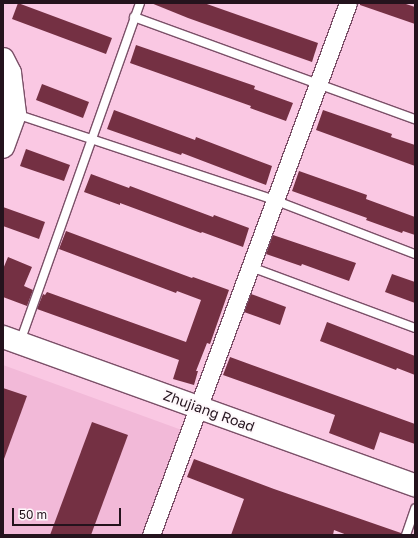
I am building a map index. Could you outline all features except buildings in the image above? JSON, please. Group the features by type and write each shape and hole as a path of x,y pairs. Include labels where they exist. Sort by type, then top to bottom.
{"street":[{"path":"151,535 348,3"},
{"path":"3,59 10,73 15,114 3,147"},
{"name":"Zhujiang Road","path":"11,340 415,485"}],"lane":[{"path":"11,340 91,139 140,3"},
{"path":"134,17 415,119"},
{"path":"15,114 274,200 415,254"},
{"path":"251,267 415,328"},
{"path":"406,535 415,509"}],"shaded area":[{"path":"3,365 190,433 152,535 3,535"}]}
